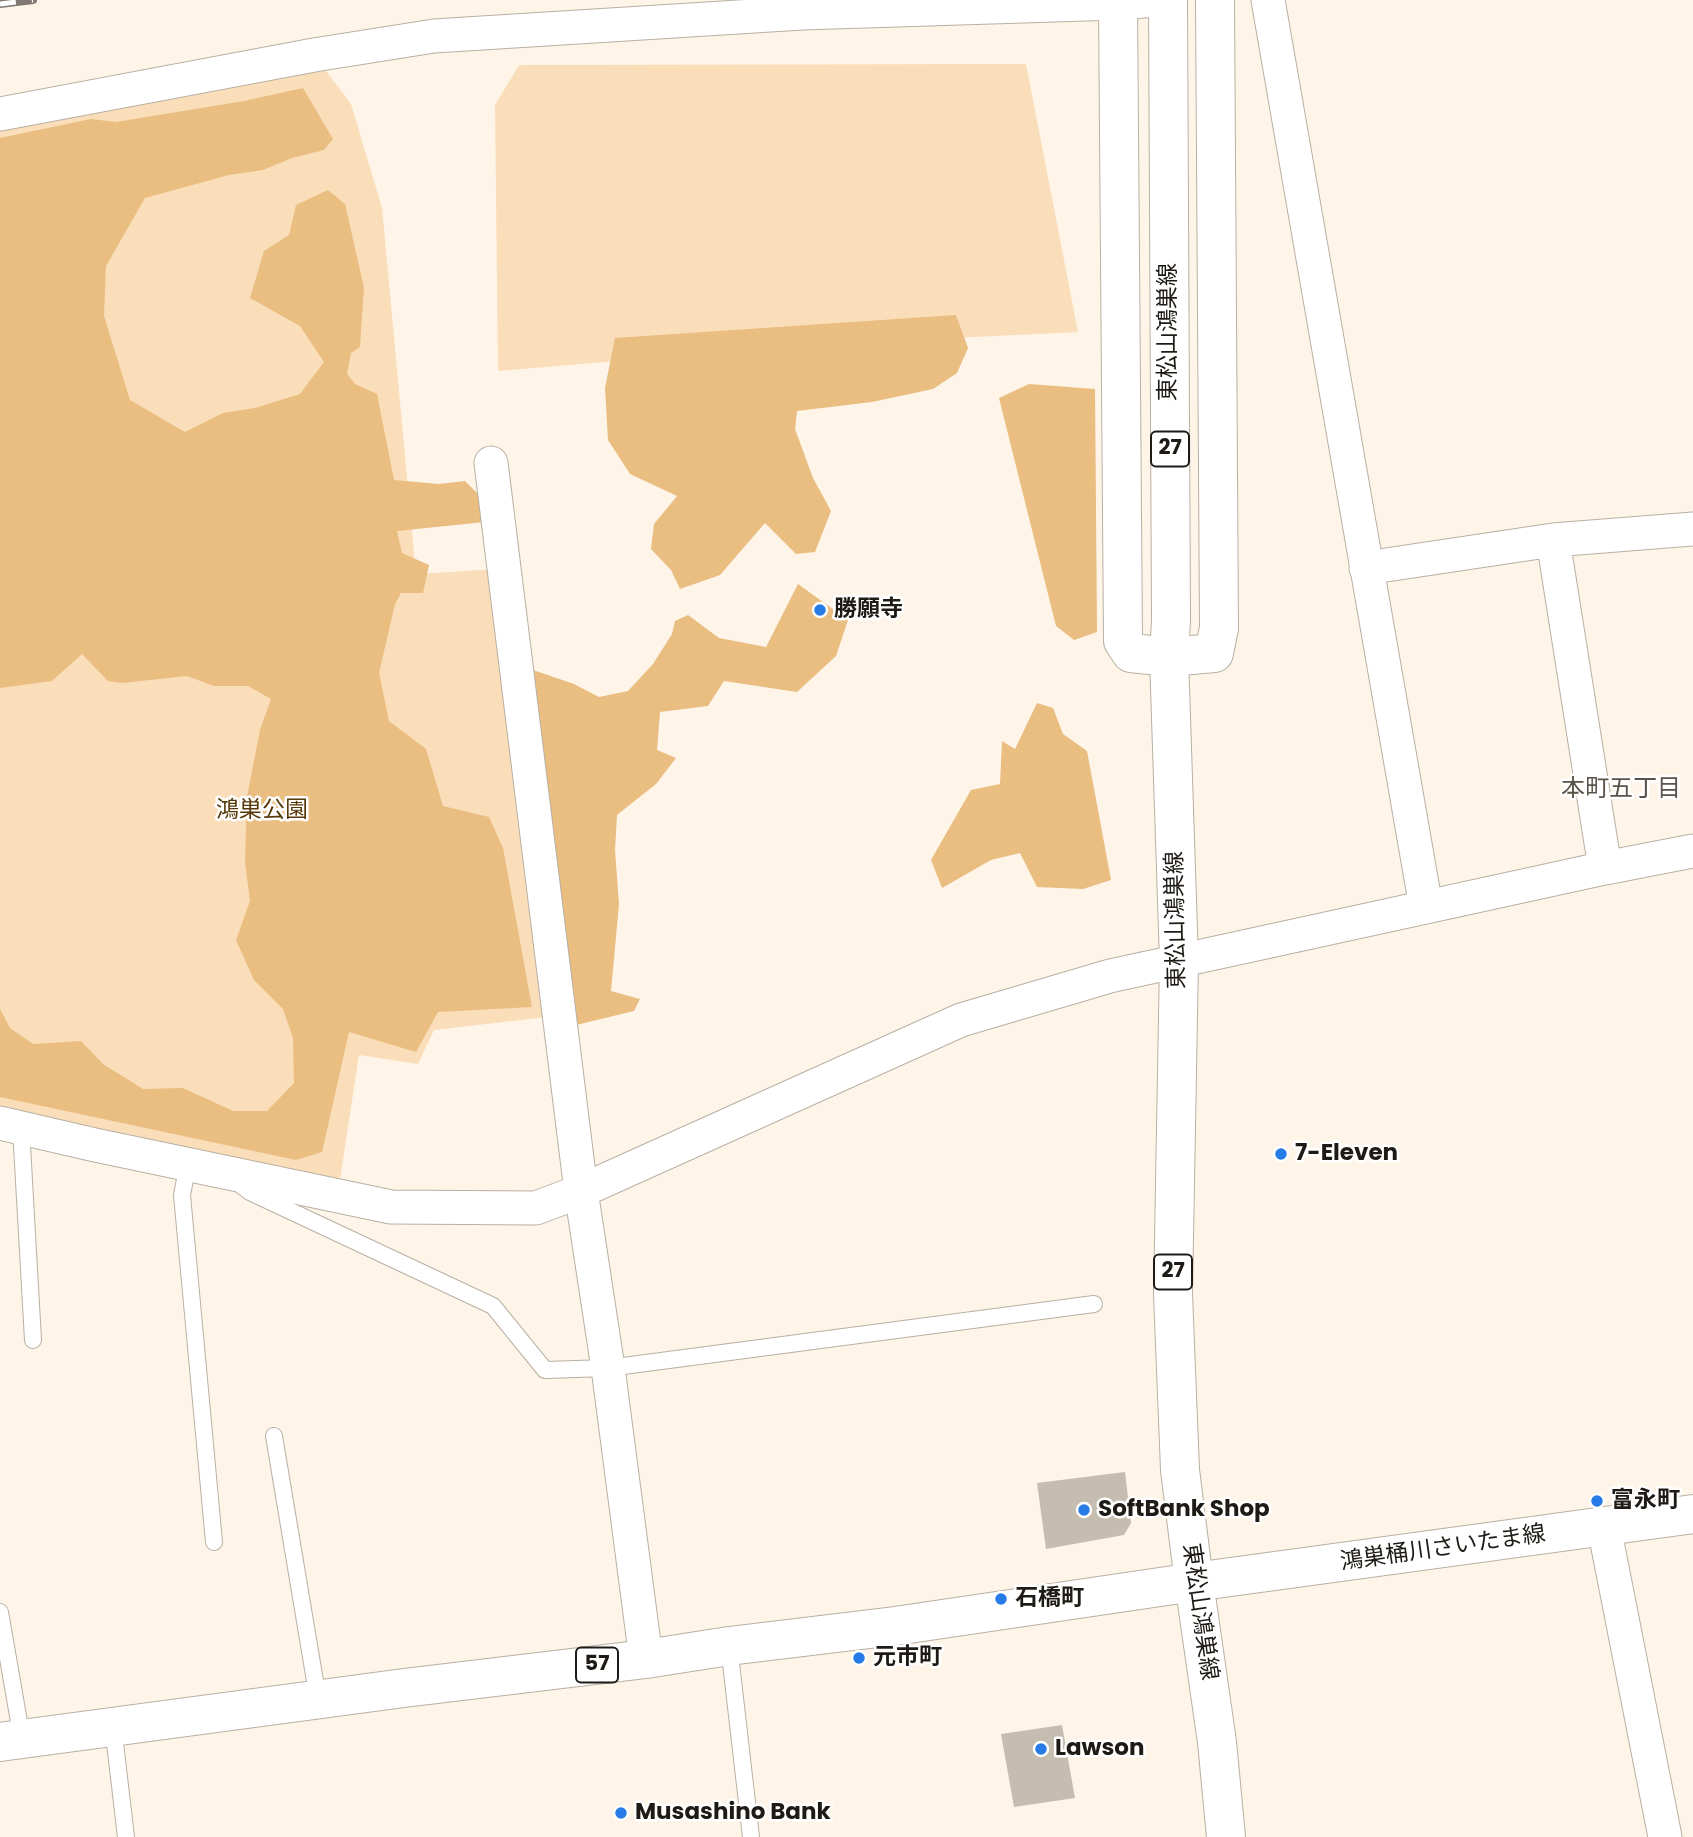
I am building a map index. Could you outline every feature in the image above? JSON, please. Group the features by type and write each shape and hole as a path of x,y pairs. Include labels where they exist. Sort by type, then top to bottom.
{"main road":[{"name":"東松山鴻巣線","path":"1168,0 1169,657 1179,961 1173,1294 1180,1470 1217,1742 1226,1837"},
{"path":"1118,3 1122,641 1131,653 1169,657 1214,653 1219,628 1215,0"},
{"name":"鴻巣桶川さいたま線","path":"1194,1582 1693,1514"},
{"name":"57","path":"11,1740 895,1626 1194,1582"}],"street":[{"path":"0,114 300,57 434,36 802,13 1157,0"},
{"path":"1268,0 1426,907"},
{"path":"491,463 581,1191 608,1368 646,1659"},
{"path":"1366,568 1553,540 1693,529"},
{"path":"1553,540 1605,868"},
{"path":"10,1125 391,1207 536,1208 581,1191 961,1020 1110,976 1693,851"},
{"path":"1604,1527 1665,1837"}],"lane":[{"path":"10,1125 33,1340"},
{"path":"214,1542 182,1195 204,1168 493,1306 545,1370 608,1368 1094,1304"},
{"path":"274,1436 318,1699"},
{"path":"0,1612 11,1740"},
{"path":"729,1646 751,1837"},
{"path":"113,1726 126,1837"}],"green space":[{"name":"鴻巣公園","path":"314,55 351,104 382,208 416,574 498,569 547,1017 434,1030 418,1064 359,1055 340,1179 215,1158 0,1110 0,118"},
{"path":"1026,64 1078,332 809,345 498,371 495,105 519,65"},
{"path":"303,88 333,139 324,150 292,158 263,170 229,175 145,198 106,266 104,316 130,400 185,432 223,413 255,408 300,394 324,362 300,326 250,298 264,251 289,235 296,205 328,190 345,204 364,288 360,347 351,353 347,374 355,384 377,394 394,480 439,484 465,481 482,498 485,522 397,531 402,553 429,565 423,593 401,593 395,604 379,673 389,721 426,749 443,806 489,817 503,848 532,1007 438,1012 416,1052 349,1032 322,1152 296,1160 0,1097 0,1009 10,1028 33,1044 81,1041 103,1064 143,1089 183,1088 233,1111 267,1111 294,1083 293,1038 283,1009 254,980 236,940 250,901 245,862 247,797 260,730 271,699 248,686 214,686 187,676 122,683 108,681 82,654 52,681 0,688 0,138 91,119 116,122 244,101"},
{"path":"956,315 968,348 957,373 933,389 872,402 797,411 795,429 813,478 831,511 815,552 796,554 765,523 720,575 680,589 671,570 651,549 654,524 677,496 630,474 608,440 605,388 615,338"},
{"path":"1029,384 1095,389 1097,632 1074,640 1056,626 999,398"},
{"path":"798,584 848,620 836,656 797,692 724,681 708,706 660,712 657,750 676,758 656,784 617,815 615,850 619,904 611,991 640,999 634,1011 572,1026 530,669 574,684 599,697 628,691 653,664 672,634 675,621 688,615 719,638 766,647"},
{"path":"1037,703 1053,708 1063,734 1087,751 1111,880 1083,889 1037,887 1020,853 991,860 942,888 931,860 971,790 1000,784 1002,741 1015,749"}],"building":[{"path":"1125,1472 1131,1523 1124,1535 1046,1549 1037,1483"},
{"path":"1062,1725 1075,1798 1014,1807 1001,1734"}],"railway":[{"path":"0,4 33,0"}],"place":[{"name":"勝願寺","path":"820,610"},
{"name":"7-Eleven","path":"1281,1154"},
{"name":"富永町","path":"1597,1501"},
{"name":"SoftBank Shop","path":"1084,1510"},
{"name":"石橋町","path":"1001,1599"},
{"name":"元市町","path":"859,1658"},
{"name":"Lawson","path":"1041,1749"},
{"name":"Musashino Bank","path":"621,1813"}],"district":[{"name":"本町五丁目","path":"1621,790"}]}
